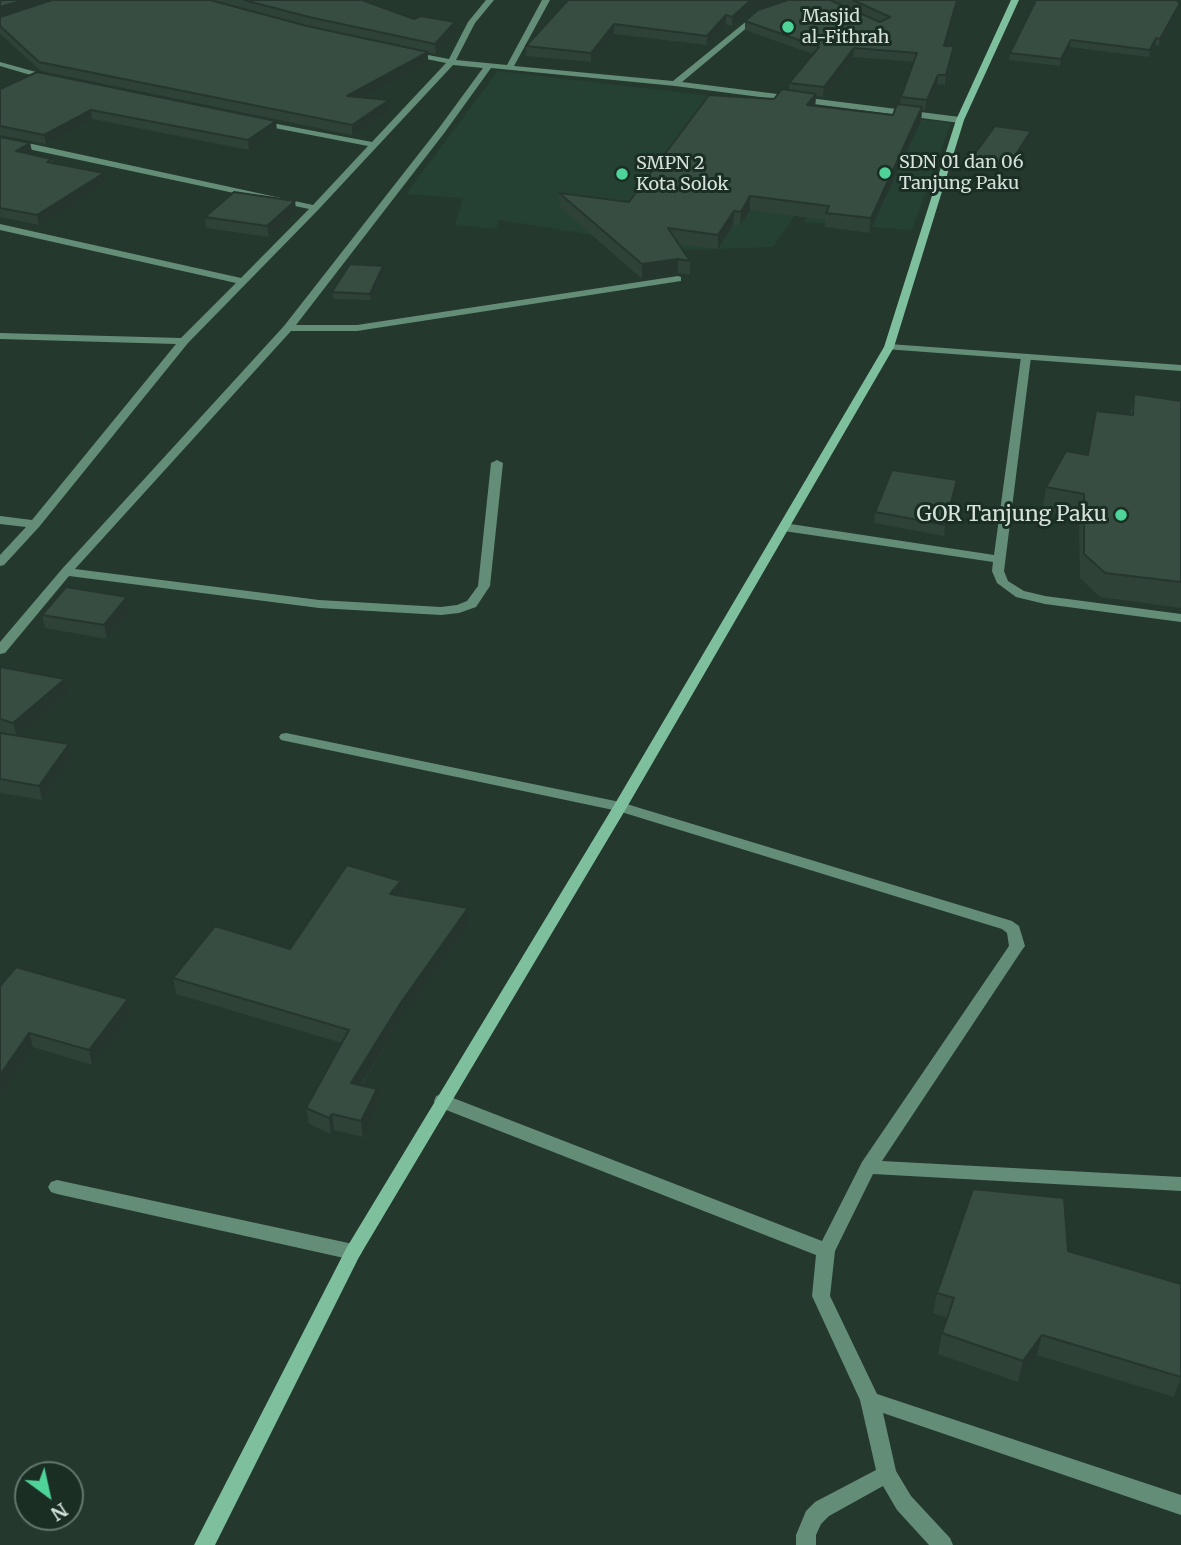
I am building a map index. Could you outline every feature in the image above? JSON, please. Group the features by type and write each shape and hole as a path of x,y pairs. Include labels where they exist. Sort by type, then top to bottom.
{"street":[{"path":"0,562 35,524 184,341 315,208 371,144 451,62 472,22 490,0"},
{"path":"510,66 547,0"},
{"path":"204,1545 353,1252 620,807 889,347 960,120 1014,0"},
{"path":"675,84 752,15 767,10"},
{"path":"399,51 451,62 675,84 960,120"},
{"path":"0,64 62,82"},
{"path":"0,650 66,572 288,328 442,130 489,65"},
{"path":"253,121 371,144"},
{"path":"0,140 315,208"},
{"path":"0,227 243,281"},
{"path":"288,328 357,328 678,279"},
{"path":"0,337 184,341"},
{"path":"889,347 1181,368"},
{"path":"1026,357 999,559 998,571 1003,583 1020,594 1181,618"},
{"path":"66,572 319,604 440,611 459,609 472,604 484,586 497,463"},
{"path":"0,520 35,524"},
{"path":"784,527 999,559"},
{"path":"286,737 620,807 1007,925 1014,930 1017,946 868,1167 826,1251 821,1296 870,1400 887,1474 904,1503 943,1545"},
{"path":"442,1101 826,1251"},
{"path":"868,1167 1181,1184"},
{"path":"57,1187 353,1252"},
{"path":"870,1400 1181,1505"},
{"path":"806,1545 813,1518 822,1509 887,1474"}],"shaded area":[{"name":"SMPN 2 Kota Solok","path":"498,71 864,114 773,247 691,250 499,220 496,229 455,225 463,198 406,194"},
{"name":"SDN 01 dan 06 Tanjung Paku","path":"874,114 951,123 912,230 804,222"}],"building":[{"path":"0,0 24,0 0,7"},
{"path":"52,0 210,0 307,26 428,52 347,96 389,100 352,125 39,62 0,26 0,17"},
{"path":"244,0 362,0 414,19 421,16 455,22 435,44"},
{"path":"568,0 755,0 750,1 732,17 726,15 707,36 614,24 591,53 526,46"},
{"path":"788,0 830,0 880,22 890,17 853,0 957,0 944,46 954,46 946,75 938,75 927,100 901,97 917,53 854,48 824,87 789,83 819,47 745,21 758,10"},
{"path":"1036,0 1176,0 1180,3 1160,39 1156,38 1150,50 1071,40 1061,59 1010,53"},
{"path":"37,72 276,121 248,140 91,110 44,135 0,126 0,89"},
{"path":"782,89 816,94 807,105 893,115 897,104 922,107 871,218 826,213 829,206 750,196 741,212 734,211 718,235 668,228 690,261 678,259 642,264 559,193 629,202 709,95 774,99"},
{"path":"995,126 1031,131 1009,165 971,159"},
{"path":"0,137 30,143 16,151 52,159 47,162 104,173 37,215 0,208"},
{"path":"234,192 295,201 267,226 205,217"},
{"path":"350,264 383,266 370,294 332,292"},
{"name":"GOR Tanjung Paku","path":"1134,394 1181,401 1181,582 1105,573 1084,554 1084,494 1046,487 1066,451 1088,455 1096,411 1133,415"},
{"path":"892,470 957,480 945,525 875,512"},
{"path":"66,587 127,597 104,625 42,615"},
{"path":"0,667 65,679 13,723 0,719"},
{"path":"0,733 69,744 39,786 0,779"},
{"path":"347,865 401,881 390,894 468,908 400,1004 351,1083 377,1089 361,1121 332,1114 329,1118 306,1108 349,1030 173,978 215,926 290,949"},
{"path":"16,967 128,999 89,1050 29,1033 0,1075 0,986"},
{"path":"973,1189 1064,1198 1068,1251 1181,1284 1181,1377 1042,1335 1023,1361 942,1333 954,1298 937,1293"}],"place":[{"name":"Masjid al-Fithrah","path":"788,27"},
{"name":"SDN 01 dan 06 Tanjung Paku","path":"885,173"},
{"name":"SMPN 2 Kota Solok","path":"622,174"},
{"name":"GOR Tanjung Paku","path":"1121,515"}]}
